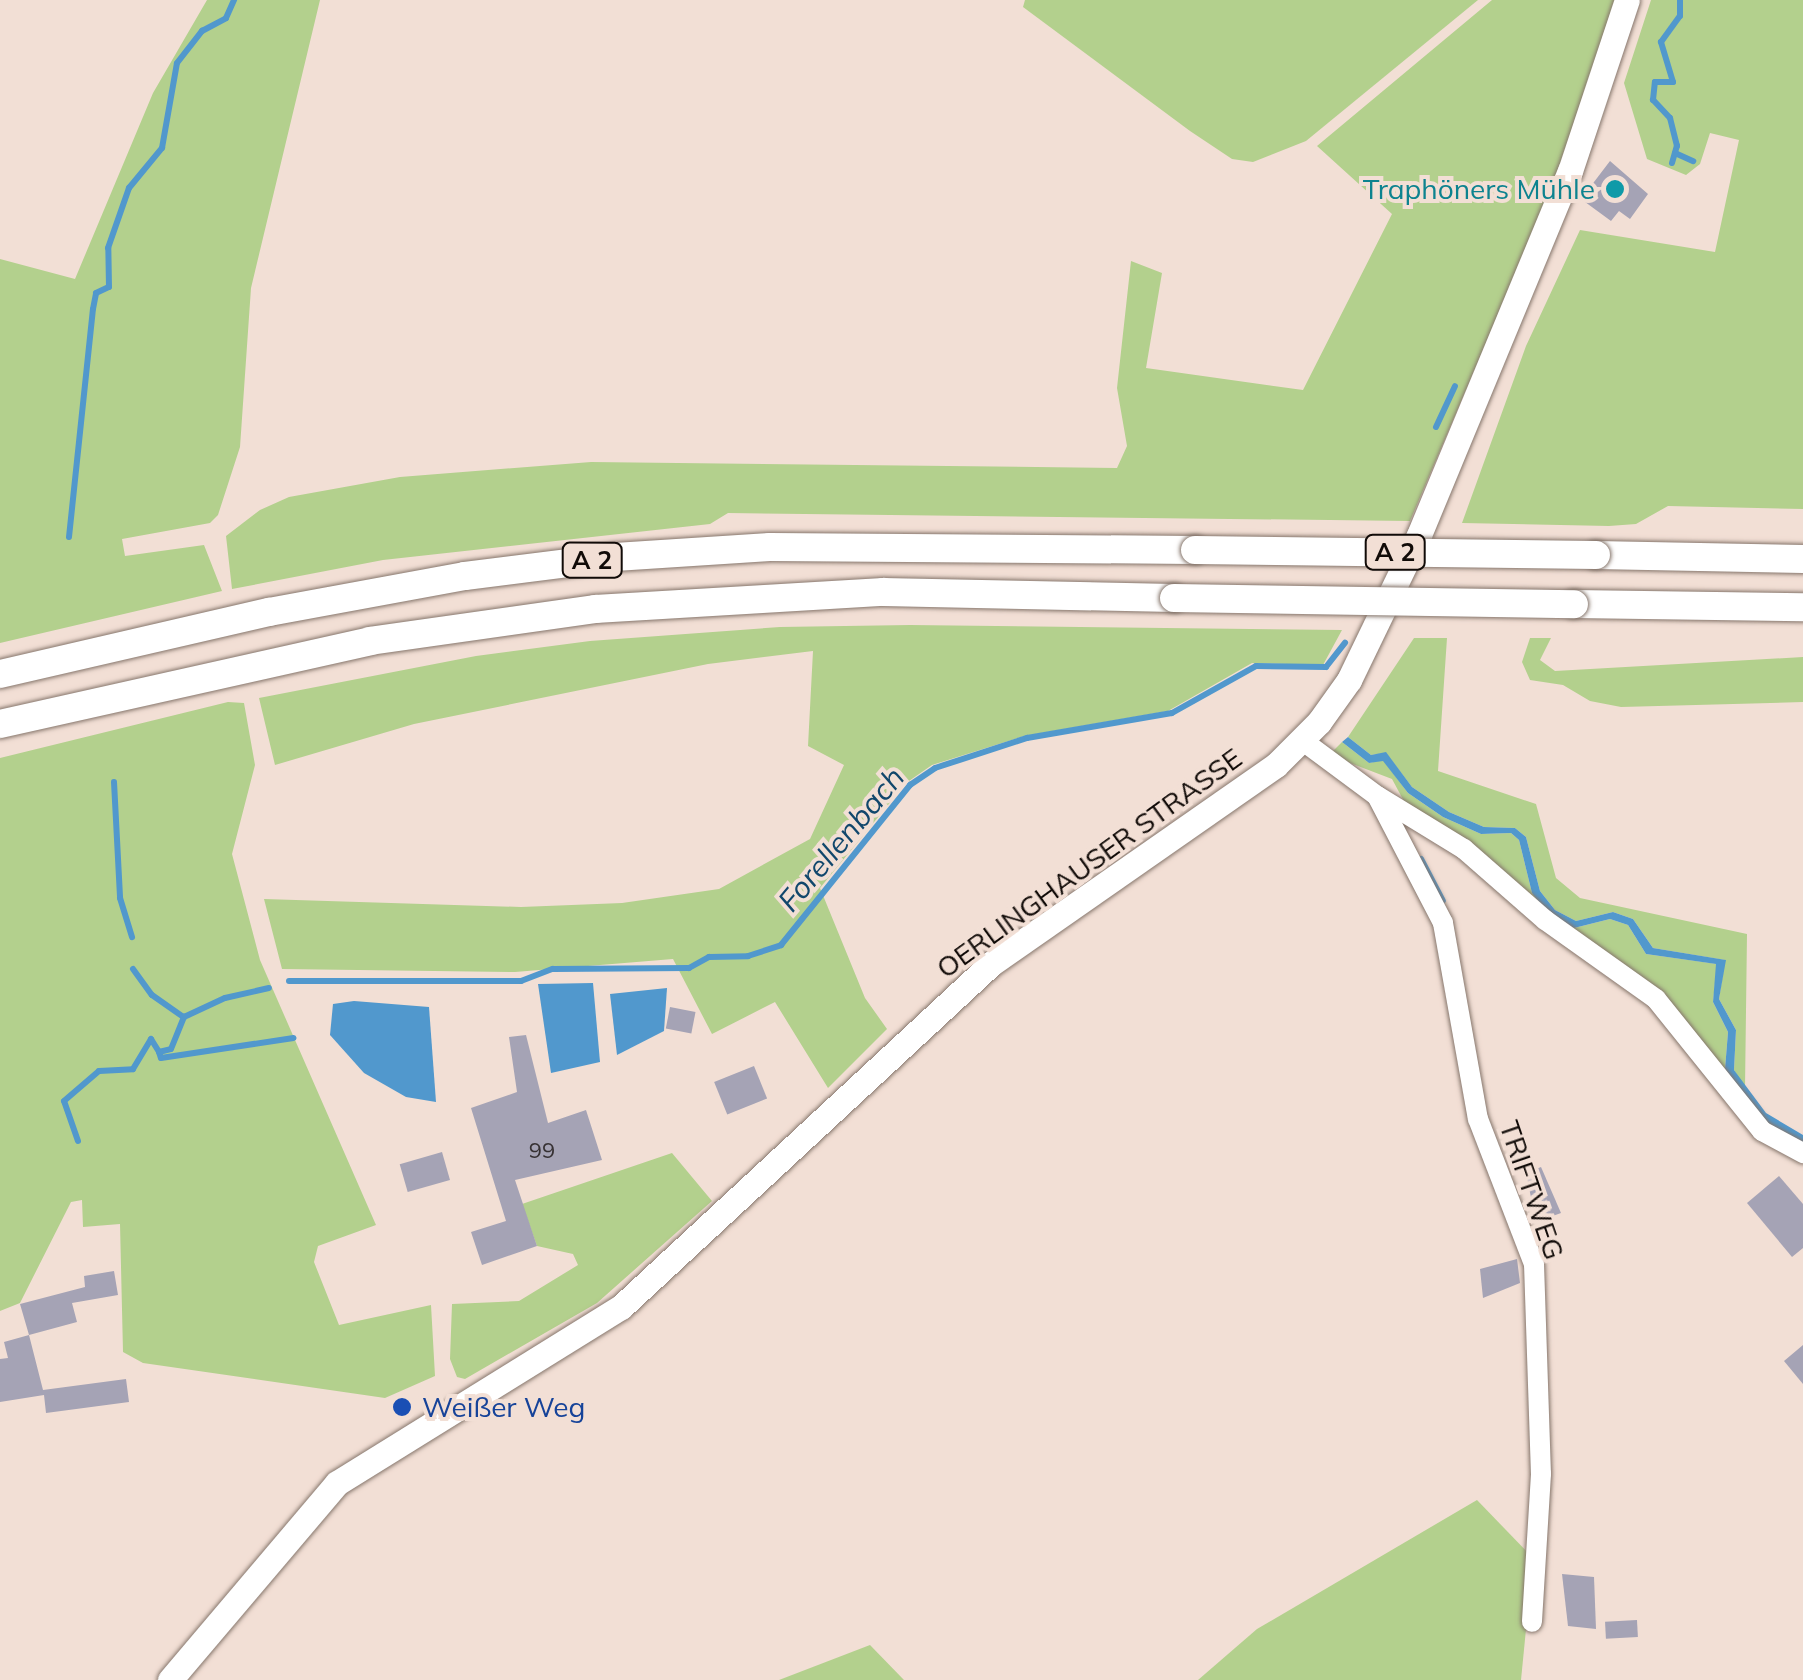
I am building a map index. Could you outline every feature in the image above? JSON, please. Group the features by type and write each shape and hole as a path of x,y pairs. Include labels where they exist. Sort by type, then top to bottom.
{"highway":[{"name":"A 2","path":"0,674 308,605 615,557 810,546 1803,559"},
{"name":"A 2","path":"0,724 370,642 595,608 883,592 1803,607"}],"main road":[{"name":"OERLINGHAUSER STRASSE","path":"170,1680 338,1483 621,1307 992,963 1303,741 1349,680 1400,580 1570,172 1628,0"}],"street":[{"name":"TRIFTWEG","path":"1303,741 1377,796 1464,849 1545,920 1656,998 1762,1131 1803,1153"},
{"name":"TRIFTWEG","path":"1377,796 1443,923 1478,1119 1534,1264 1541,1474 1532,1622"}],"green space":[{"path":"207,0 320,0 251,288 240,447 218,515 210,523 122,539 125,556 204,545 222,591 0,643 0,259 75,279 153,93"},
{"path":"1025,0 1478,0 1306,141 1253,162 1232,159 1190,131 1023,7"},
{"path":"1492,0 1617,0 1552,188 1410,521 728,513 710,524 383,560 232,589 226,536 260,510 289,497 400,477 591,462 1117,468 1127,446 1117,388 1131,261 1162,273 1146,368 1303,390 1392,214 1317,146"},
{"path":"1651,0 1803,0 1803,509 1668,506 1636,524 1609,526 1462,523 1526,346 1580,230 1715,252 1739,140 1710,133 1700,164 1686,175 1647,159 1624,83"},
{"path":"780,627 1342,630 1323,665 1252,663 1168,711 1024,736 932,765 906,783 820,888 865,998 887,1029 828,1088 775,1002 712,1034 673,959 515,972 282,969 264,899 521,907 622,903 719,889 810,839 844,765 808,746 813,651 708,664 414,724 275,765 259,698 476,656 590,641"},
{"path":"1414,638 1447,638 1438,771 1536,804 1556,878 1580,898 1747,934 1745,1089 1734,1070 1736,1030 1719,999 1725,960 1653,948 1633,919 1613,912 1576,921 1555,910 1540,891 1526,837 1515,828 1484,827 1449,812 1412,787 1386,753 1371,755 1348,737"},
{"path":"1530,638 1551,638 1540,660 1555,671 1803,657 1803,702 1621,707 1590,701 1563,685 1530,680 1522,662"},
{"path":"228,702 244,703 255,765 232,854 260,960 376,1225 318,1246 314,1262 339,1325 431,1305 435,1376 385,1398 143,1363 123,1352 120,1224 83,1227 82,1200 71,1202 20,1303 0,1311 0,758"},
{"path":"1342,742 1369,763 1383,760 1408,793 1443,817 1481,834 1511,833 1519,840 1532,893 1574,928 1610,919 1628,925 1646,954 1717,964 1713,1002 1728,1032 1725,1069 1740,1093 1672,1005 1406,805 1392,779 1337,758 1333,751"},
{"path":"672,1153 712,1201 597,1303 465,1379 457,1377 450,1359 452,1304 519,1301 578,1265 573,1254 537,1246 522,1204"},
{"path":"1477,1500 1533,1558 1521,1680 1198,1680 1257,1629"},
{"path":"870,1645 904,1680 779,1680"}],"water":[{"path":"1348,737 1371,755 1386,752 1412,787 1449,812 1484,827 1515,828 1526,837 1540,891 1555,910 1576,921 1613,912 1633,919 1653,948 1726,960 1719,999 1736,1030 1734,1070 1766,1113 1803,1135 1803,1143 1762,1120 1725,1069 1728,1032 1713,1002 1716,964 1646,954 1628,925 1610,919 1574,928 1550,916 1532,893 1519,840 1511,833 1481,834 1443,817 1408,793 1383,761 1369,763 1342,742"},
{"path":"593,983 600,1062 551,1073 538,984"},
{"path":"667,988 664,1031 617,1055 610,994"},
{"path":"354,1001 429,1007 436,1102 406,1097 364,1073 330,1035 333,1004"}],"building":[{"name":"Traphöners Mühle","path":"1610,161 1648,194 1630,219 1619,211 1611,221 1581,199"},
{"path":"670,1007 696,1012 691,1034 666,1029"},
{"path":"526,1035 548,1123 586,1110 602,1160 515,1180 537,1246 482,1265 471,1232 506,1221 471,1108 517,1092 509,1037"},
{"path":"754,1066 767,1098 727,1115 714,1082"},
{"path":"442,1152 450,1180 408,1192 400,1164"},
{"path":"1541,1167 1561,1213 1536,1222 1526,1173"},
{"path":"1779,1176 1803,1204 1803,1248 1792,1257 1747,1203"},
{"path":"1517,1259 1520,1283 1483,1298 1480,1269"},
{"path":"114,1271 118,1295 72,1303 77,1322 29,1335 20,1304 85,1287 84,1276"},
{"path":"29,1335 43,1390 126,1379 129,1402 46,1413 44,1395 0,1402 0,1359 8,1358 4,1342"},
{"path":"1803,1345 1803,1384 1784,1361"},
{"path":"1562,1574 1594,1577 1596,1629 1568,1626"},
{"path":"1637,1620 1638,1637 1606,1639 1605,1622"}],"waterway":[{"path":"69,537 93,309 96,293 109,287 108,248 129,188 162,148 177,63 202,31 226,18 234,0"},
{"name":"Forellenbach","path":"1672,163 1677,146 1670,118 1653,100 1655,82 1673,82 1661,42 1680,16 1680,0"},
{"path":"1675,153 1693,161"},
{"name":"Forellenbach","path":"1436,427 1455,386"},
{"name":"Forellenbach","path":"289,981 521,981 553,969 689,968 709,957 748,956 781,945 910,785 935,768 1027,738 1172,713 1256,666 1326,667 1345,643"},
{"path":"114,782 120,898 132,937"},
{"path":"1421,859 1443,901"},
{"path":"133,969 152,995 184,1017"},
{"name":"Forellenbach","path":"78,1141 64,1101 99,1071 133,1069 151,1039 159,1052 171,1049 184,1017 225,998 269,988"},
{"path":"159,1052 161,1058 294,1038"}],"place":[{"name":"Traphöners Mühle","path":"1615,189"},
{"name":"Weißer Weg","path":"402,1407"}]}
